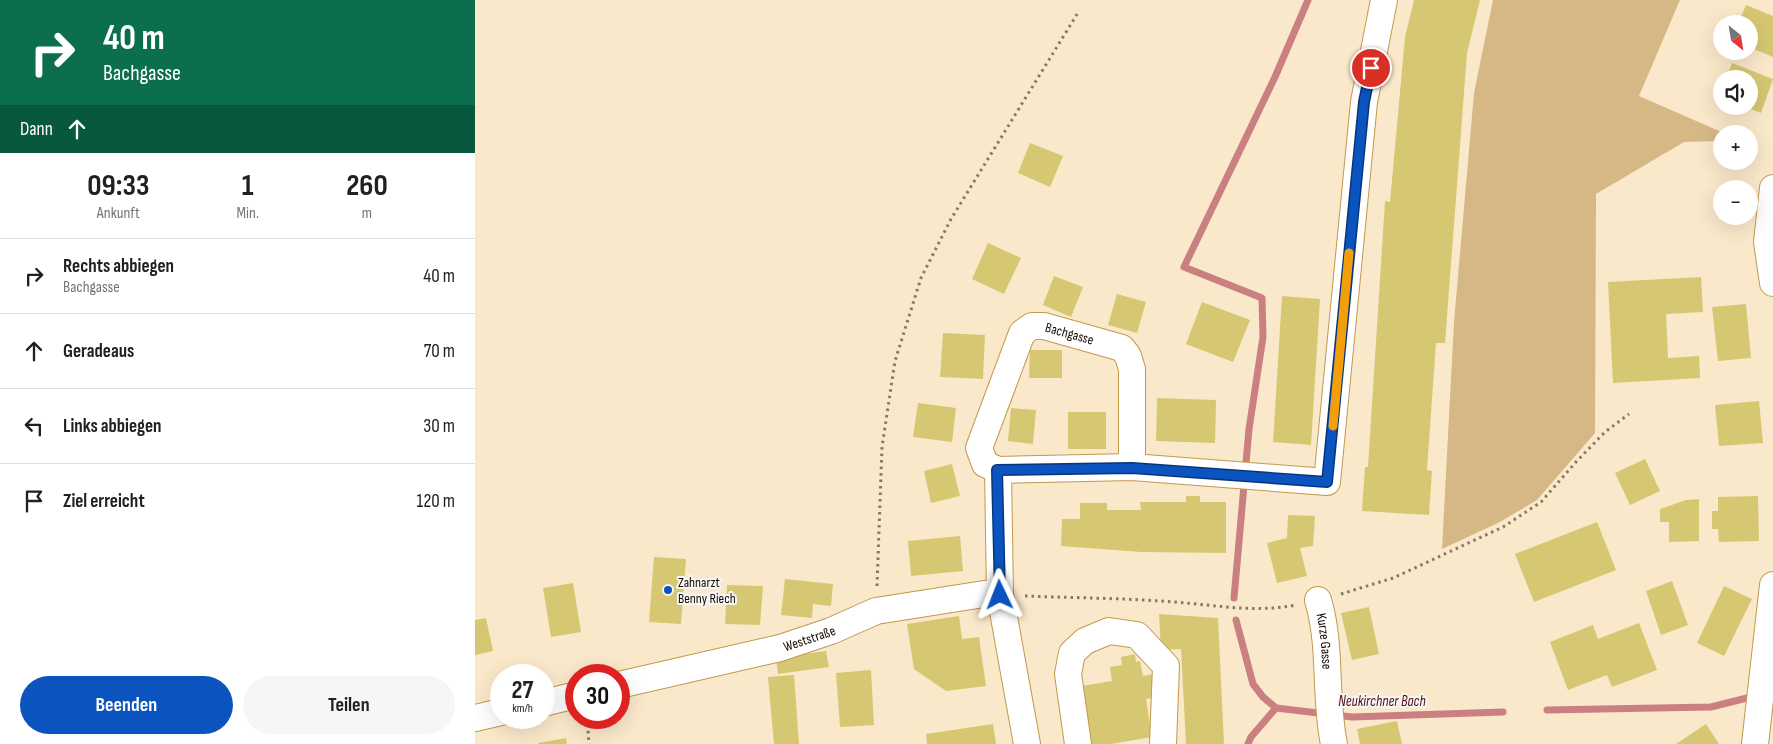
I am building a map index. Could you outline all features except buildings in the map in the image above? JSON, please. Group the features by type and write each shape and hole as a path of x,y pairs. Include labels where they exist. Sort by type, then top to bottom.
{"street":[{"path":"1027,744 1000,595 997,470 1132,468 1327,482 1364,102 1384,0"},
{"path":"1773,188 1767,242 1773,283"},
{"name":"Bachgasse","path":"997,470 985,464 979,448 1022,333 1032,326 1044,326 1122,348 1129,356 1132,369 1132,468"},
{"path":"1755,744 1773,585"},
{"name":"Weststraße","path":"630,682 780,648 831,631 876,611 984,594 1000,595"},
{"name":"Kurze Gasse","path":"1318,600 1325,625 1330,724"},
{"path":"1079,744 1068,674 1072,653 1085,641 1109,631 1137,634 1166,666 1163,744"},
{"path":"475,718 490,715"}],"path":[{"path":"876,611 882,447 895,361 921,278 951,219 1079,11"},
{"path":"1000,595 1173,602 1234,608 1277,608 1318,600 1393,578 1503,527 1541,502 1605,432 1629,414"},
{"path":"588,729 589,744"}],"shaded area":[{"path":"1493,0 1680,0 1639,96 1713,128 1713,141 1684,142 1596,194 1595,433 1537,500 1500,522 1442,549 1454,322 1474,93"}],"waterway":[{"path":"1234,598 1249,429 1263,337 1262,298 1184,267 1275,77 1308,0"},
{"path":"1236,620 1253,684 1263,697 1276,708"},
{"name":"Neukirchner Bach","path":"1547,710 1711,707 1755,696"},
{"name":"Neukirchner Bach","path":"1248,744 1251,737 1276,708 1352,717 1503,712"}],"slow traffic":[{"path":"1333,426 1349,253"}],"place":[{"name":"Zahnarzt Benny Riech","path":"668,590"}],"route":[{"path":"1000,595 997,470 1132,468 1327,482 1364,102 1371,68"}]}
